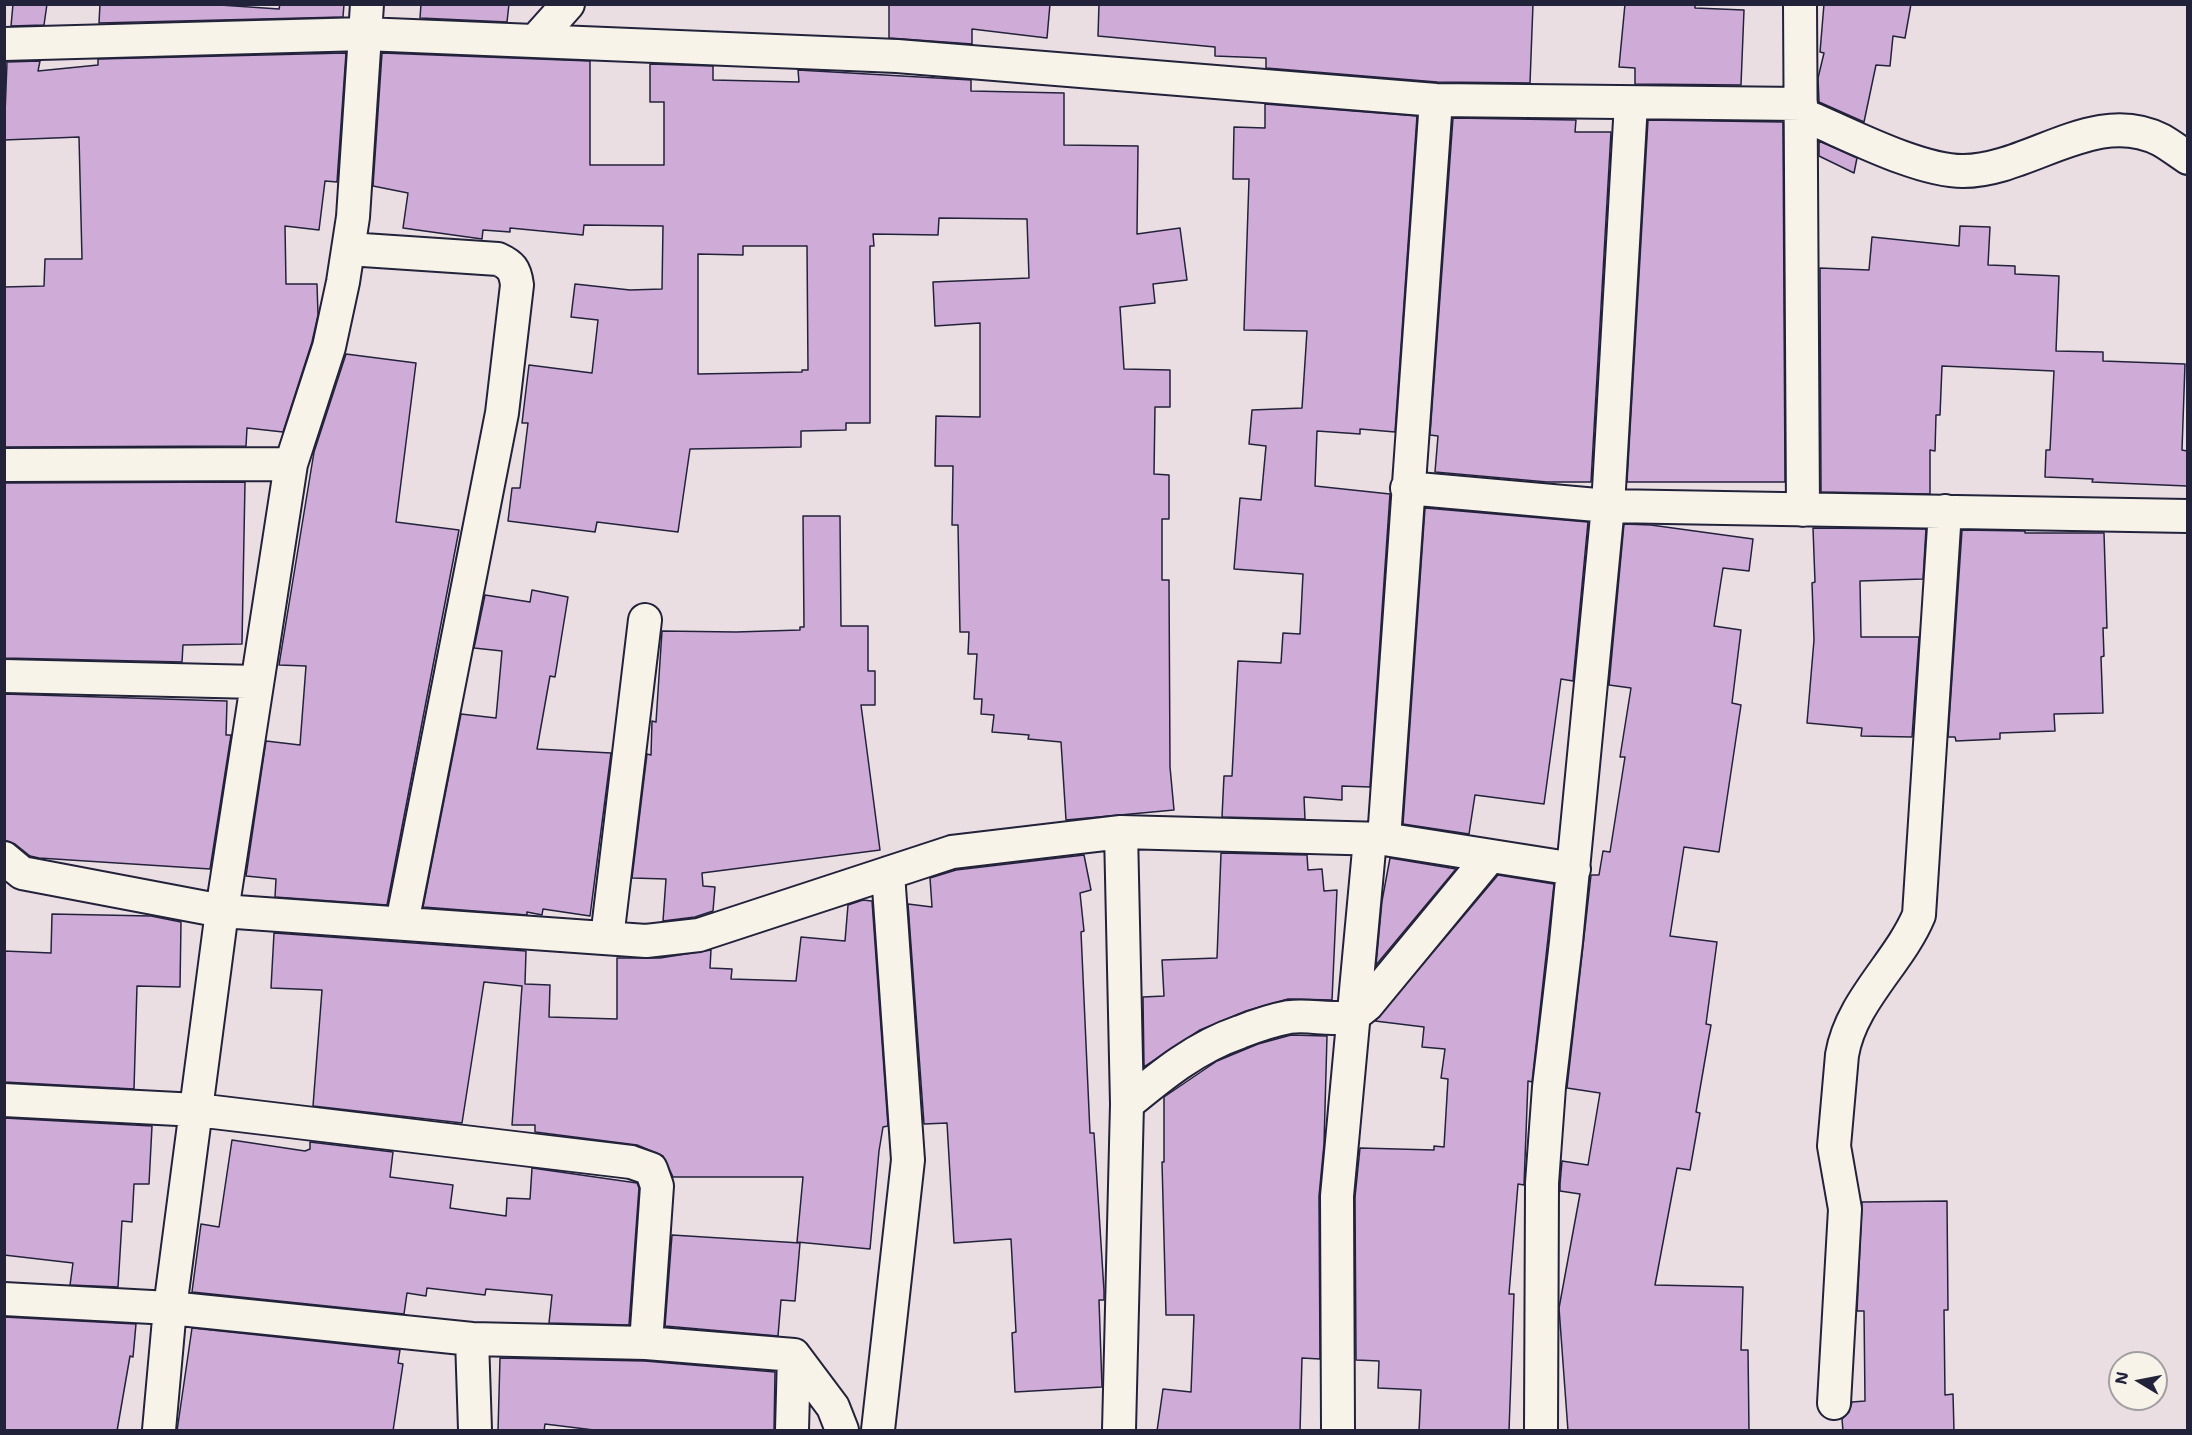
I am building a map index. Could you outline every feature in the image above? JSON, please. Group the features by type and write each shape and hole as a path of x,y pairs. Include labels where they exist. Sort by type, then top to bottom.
{"street":[{"path":"536,40 568,4"},
{"path":"1800,4 1803,510"},
{"path":"159,1431 170,1308 222,911 291,464 329,346 348,249 356,184 365,19"},
{"path":"4,44 365,19 536,40 897,56 1436,100 1631,103 1801,109 1930,167 1964,171 2026,158 2077,137 2109,131 2137,133 2160,139 2187,158"},
{"path":"1338,1431 1337,1196 1355,1016 1377,839 1407,488 1436,100"},
{"path":"1541,1431 1543,1173 1549,1087 1574,868 1608,507 1631,103"},
{"path":"348,249 498,259 510,264 516,273 517,285 502,412 402,922"},
{"path":"4,465 291,464"},
{"path":"1407,488 1608,507 2187,516"},
{"path":"1834,1402 1845,1209 1834,1146 1842,1055 1844,1041 1869,994 1920,915 1945,512"},
{"path":"607,938 645,620"},
{"path":"4,676 257,682"},
{"path":"4,858 22,873 222,911 646,941 699,935 952,852 1121,832 1377,839 1574,868"},
{"path":"1119,1431 1127,1104 1121,832"},
{"path":"1127,1104 1186,1058 1239,1032 1288,1017 1322,1016 1335,1020 1355,1016 1367,1005 1490,856"},
{"path":"878,1431 908,1160 888,873"},
{"path":"4,1100 197,1110 620,1160 651,1169 657,1186 646,1343"},
{"path":"4,1299 170,1308 472,1339 646,1343 794,1355 833,1407 842,1431"},
{"path":"472,1339 475,1431"},
{"path":"792,1431 794,1355"}],"building":[{"path":"13,4 47,4 44,25 11,26"},
{"path":"100,4 205,4 279,9 280,4 344,4 343,17 99,23"},
{"path":"421,4 509,4 507,22 420,18"},
{"path":"889,4 1050,4 1047,38 972,29 972,44 889,38"},
{"path":"1099,4 1533,4 1530,83 1437,82 1266,68 1266,58 1215,56 1215,47 1098,36"},
{"path":"1625,4 1695,4 1695,8 1744,10 1741,85 1635,84 1635,68 1619,67"},
{"path":"1824,4 1911,4 1905,38 1893,36 1890,66 1876,65 1864,122 1819,102 1818,78 1824,53 1820,52"},
{"path":"346,53 337,182 325,181 319,230 285,226 286,284 317,284 318,315 312,342 283,432 247,428 246,446 4,447 4,287 44,286 45,259 82,259 79,137 4,140 7,62 40,61 38,71 98,65 98,59"},
{"path":"382,53 590,61 590,165 664,165 664,102 650,102 650,64 713,66 713,80 799,82 798,70 971,80 971,91 1064,93 1064,145 1138,146 1137,234 1180,228 1187,280 1153,284 1155,303 1120,307 1124,369 1170,370 1170,407 1155,407 1154,474 1169,475 1169,519 1162,519 1162,580 1169,580 1170,767 1174,810 1066,820 1061,742 1028,739 1029,735 992,732 994,715 981,714 982,699 974,699 977,654 968,654 969,632 960,632 958,525 952,525 953,466 935,466 936,416 980,417 980,323 935,326 933,282 1029,278 1027,219 939,218 938,235 873,234 874,246 870,246 870,423 846,423 846,430 801,431 801,447 690,449 678,532 597,522 595,532 508,521 512,488 520,488 528,423 522,423 529,365 592,373 598,320 571,317 575,284 630,290 662,289 663,226 584,225 583,235 510,228 510,232 483,230 482,239 403,228 408,193 373,186","holes":["743,246 807,246 808,370 698,374 698,254 743,255"]},
{"path":"1265,104 1417,116 1395,432 1360,429 1360,434 1317,431 1315,486 1390,494 1370,787 1342,786 1342,800 1304,797 1305,819 1222,817 1224,776 1232,776 1238,661 1281,663 1283,633 1300,634 1303,574 1234,569 1240,498 1261,500 1266,446 1249,444 1252,410 1302,408 1307,331 1244,330 1249,179 1233,179 1234,127 1265,128"},
{"path":"1453,118 1576,120 1575,132 1611,132 1591,482 1547,482 1435,472 1438,436 1430,435"},
{"path":"1648,120 1783,122 1785,482 1627,482"},
{"path":"1819,141 1857,158 1854,173 1819,156"},
{"path":"1960,226 1990,227 1988,265 2015,266 2015,274 2059,276 2056,351 2103,352 2103,361 2185,364 2182,450 2187,451 2187,486 2092,482 2093,479 2045,477 2046,450 2050,450 2054,371 1942,366 1940,415 1936,415 1935,451 1930,450 1930,494 1821,492 1820,268 1869,270 1872,237 1959,246"},
{"path":"346,354 416,363 396,522 459,530 387,905 275,897 276,879 246,876 266,741 300,745 306,666 279,665 314,452"},
{"path":"245,482 242,644 183,645 182,662 4,658 4,483"},
{"path":"1425,508 1588,522 1573,681 1561,679 1544,804 1475,795 1469,834 1403,824"},
{"path":"803,516 840,516 841,626 868,626 868,671 875,671 875,705 861,705 880,850 702,873 703,886 715,887 713,911 695,917 663,921 666,879 632,878 647,754 651,755 652,721 656,722 662,631 736,632 800,630 800,627 804,627"},
{"path":"1624,524 1651,525 1753,539 1749,571 1723,568 1714,626 1741,630 1732,703 1741,705 1719,852 1684,847 1670,936 1717,942 1706,1024 1711,1025 1696,1112 1700,1113 1690,1170 1677,1168 1655,1285 1743,1287 1741,1350 1748,1350 1749,1431 1568,1431 1559,1308 1580,1194 1560,1191 1560,1184 1562,1161 1588,1165 1600,1093 1567,1088 1591,875 1599,875 1603,851 1610,852 1625,757 1620,757 1631,688 1609,685"},
{"path":"1813,528 1926,529 1923,579 1860,581 1861,637 1919,637 1912,737 1861,736 1862,728 1807,723 1814,640"},
{"path":"1962,530 2104,533 2107,628 2103,628 2104,656 2101,657 2103,713 2054,714 2055,731 2000,733 2000,739 1956,741 1955,737 1948,737"},
{"path":"532,590 568,597 555,677 550,676 537,749 611,753 590,916 543,909 542,915 527,912 527,915 423,907 461,714 496,718 502,651 474,648 485,595 530,602"},
{"path":"4,694 227,701 226,735 231,735 210,869 39,858 30,856 15,844 4,840"},
{"path":"1221,853 1307,855 1308,870 1322,869 1324,891 1337,890 1332,1000 1288,999 1246,1011 1200,1030 1144,1067 1143,997 1164,996 1162,960 1217,958"},
{"path":"1084,855 1091,890 1080,893 1084,931 1081,932 1090,1133 1094,1133 1104,1291 1104,1300 1099,1300 1102,1387 1015,1392 1012,1333 1016,1332 1011,1239 954,1243 947,1123 924,1124 908,904 932,907 930,878 956,870"},
{"path":"1390,858 1456,869 1376,965 1382,901"},
{"path":"1498,875 1554,884 1532,1082 1528,1081 1524,1185 1518,1184 1509,1294 1514,1294 1509,1431 1419,1431 1421,1390 1378,1388 1379,1361 1356,1360 1355,1197 1360,1148 1434,1150 1434,1146 1444,1147 1448,1079 1441,1078 1445,1049 1422,1047 1424,1027 1375,1021"},
{"path":"863,900 872,901 888,1126 883,1127 879,1151 870,1249 797,1242 803,1177 673,1177 663,1156 637,1145 535,1132 535,1125 512,1125 522,986 484,982 462,1123 313,1106 322,990 271,988 274,933 526,951 525,984 550,985 549,1017 617,1019 617,958 660,958 711,950 710,968 732,969 731,979 796,981 801,937 845,941 848,905"},
{"path":"52,914 151,916 181,922 180,987 137,986 134,1089 4,1082 4,951 51,953"},
{"path":"1291,1035 1327,1036 1324,1144 1319,1196 1320,1359 1302,1358 1300,1431 1157,1431 1163,1389 1191,1392 1194,1315 1166,1315 1162,1162 1164,1162 1164,1097 1217,1061 1258,1044"},
{"path":"4,1118 152,1126 149,1184 134,1184 132,1222 122,1221 118,1287 70,1285 73,1263 4,1255"},
{"path":"232,1140 305,1151 310,1149 310,1142 393,1152 390,1177 453,1185 450,1208 506,1216 507,1198 530,1199 532,1168 637,1183 639,1188 629,1325 549,1323 552,1295 486,1289 485,1295 427,1288 426,1296 407,1293 404,1314 192,1292 201,1224 219,1227"},
{"path":"1947,1201 1948,1310 1944,1310 1945,1395 1953,1394 1954,1431 1843,1431 1842,1419 1849,1412 1852,1402 1865,1401 1864,1311 1857,1311 1862,1202"},
{"path":"672,1235 800,1243 795,1301 781,1300 778,1336 665,1326"},
{"path":"4,1317 136,1324 133,1357 130,1356 117,1431 4,1431"},
{"path":"192,1328 400,1350 398,1363 403,1364 393,1431 177,1431"},
{"path":"500,1358 645,1361 775,1372 774,1431 602,1431 545,1424 544,1431 498,1431"}]}
